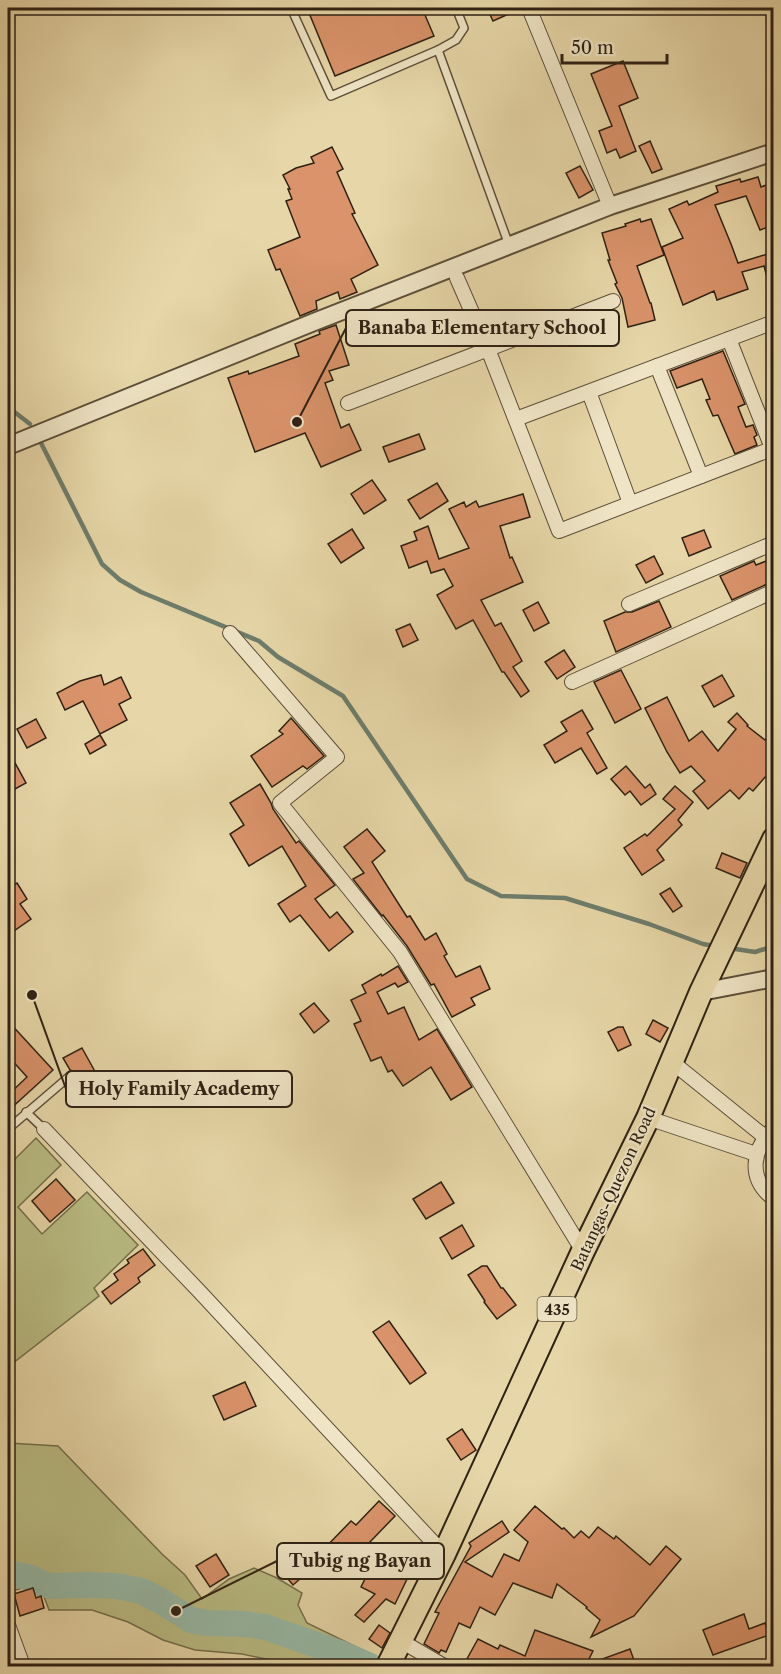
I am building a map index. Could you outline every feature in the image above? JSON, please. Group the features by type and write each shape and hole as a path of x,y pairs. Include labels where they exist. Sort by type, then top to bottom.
{"main road":[{"name":"Batangas-Quezon Road","path":"394,1654 444,1554 583,1251 648,1118 701,992 774,839"}],"street":[{"path":"529,8 610,206"},
{"path":"8,446 303,326 610,206 774,152"},
{"path":"458,278 559,531 773,448 729,339"},
{"path":"348,403 613,301"},
{"path":"516,419 774,322"},
{"path":"657,366 701,476"},
{"path":"589,392 630,502"},
{"path":"629,604 774,543"},
{"path":"572,682 774,591"},
{"path":"230,633 337,757 280,803 400,952 583,1251"},
{"path":"701,992 774,978"},
{"path":"672,1062 769,1133 759,1145 755,1169 759,1182 767,1194 774,1199"},
{"path":"648,1118 756,1154"},
{"path":"44,1129 199,1291 444,1554"},
{"path":"8,1625 23,1666"},
{"path":"394,1654 444,1666"}],"lane":[{"path":"291,8 331,96 456,40 464,28 456,8"},
{"path":"438,50 509,245"},
{"path":"8,1129 71,1075"},
{"path":"26,1112 44,1129"}],"green space":[{"path":"36,1138 61,1165 18,1207 42,1234 87,1192 138,1245 94,1288 99,1296 8,1367 8,1166"},
{"path":"8,1443 58,1446 185,1575 202,1599 229,1579 254,1568 302,1593 298,1605 307,1623 363,1650 356,1666 294,1666 242,1654 195,1650 163,1640 128,1622 92,1610 49,1610 43,1594 38,1595 35,1587 30,1586 8,1592"}],"building":[{"path":"307,8 422,8 434,36 335,76"},
{"path":"487,8 520,8 520,9 493,21"},
{"path":"623,61 638,98 619,106 636,151 620,158 616,149 607,153 599,131 612,126 591,74"},
{"path":"650,141 662,169 652,173 639,146"},
{"path":"332,147 343,169 337,172 355,213 352,214 378,265 351,279 357,292 340,299 338,292 316,301 317,309 300,316 280,269 276,270 268,250 300,237 286,201 292,199 283,175 296,168 314,163 311,157"},
{"path":"580,166 593,190 579,198 566,173"},
{"path":"758,177 761,187 774,182 774,225 760,230 746,196 715,205 738,263 774,252 774,288 770,288 764,266 742,272 748,289 717,300 714,291 683,305 662,247 683,238 669,209 687,201 689,205 718,192 716,186 740,179 741,182"},
{"path":"640,219 641,222 651,219 664,255 637,266 655,320 628,327 622,298 615,284 617,283 608,260 610,260 602,233"},
{"path":"336,325 349,365 329,371 333,380 325,383 341,428 349,424 361,450 321,467 305,433 255,452 228,378 248,371 249,374 299,356 295,344"},
{"path":"723,351 745,404 738,407 746,427 753,425 757,435 754,437 757,445 735,454 718,415 713,416 706,400 710,399 702,379 677,388 670,371"},
{"path":"419,434 425,449 389,462 383,447"},
{"path":"372,480 386,500 364,514 351,494"},
{"path":"437,483 448,501 420,519 408,500"},
{"path":"523,494 530,517 500,526 510,558 512,557 523,582 481,600 495,626 501,623 522,661 513,667 529,691 521,697 502,672 473,620 456,629 437,595 453,586 444,569 431,573 427,561 409,568 401,546 417,540 414,532 428,526 439,559 469,548 449,509 464,502 466,507 476,501 479,507"},
{"path":"352,529 364,548 341,563 328,544"},
{"path":"704,530 711,547 689,556 682,538"},
{"path":"654,556 663,574 646,583 636,565"},
{"path":"774,558 774,581 732,600 720,576 754,561 756,565"},
{"path":"659,601 671,627 616,652 604,621"},
{"path":"538,602 549,623 534,631 523,610"},
{"path":"410,624 418,640 403,647 396,630"},
{"path":"564,650 575,667 557,679 545,662"},
{"path":"621,670 641,709 615,723 594,682"},
{"path":"101,675 104,685 121,677 131,698 119,704 127,720 100,734 83,701 65,710 57,693 80,681"},
{"path":"722,675 734,696 714,707 702,686"},
{"path":"667,697 689,741 702,731 718,751 736,729 728,722 737,713 747,726 765,740 774,729 774,767 753,791 749,788 739,799 730,790 708,809 693,791 705,781 691,766 680,773 645,708"},
{"path":"582,710 593,729 587,733 607,768 597,774 581,748 555,763 544,745 567,731 561,722"},
{"path":"291,718 324,756 307,769 303,766 272,787 251,756 283,734 279,731"},
{"path":"36,719 46,738 27,748 17,729"},
{"path":"100,735 106,745 90,754 85,744"},
{"path":"8,750 26,783 15,789 8,776"},
{"path":"626,766 645,788 650,784 656,794 641,805 630,791 625,795 611,779"},
{"path":"260,784 273,809 296,843 299,841 335,885 315,899 330,918 337,912 353,932 329,951 300,915 290,922 278,904 306,886 282,846 249,866 230,834 244,825 230,803"},
{"path":"675,786 693,802 678,820 682,825 657,850 664,860 642,875 624,848 645,834 647,836 675,809 663,799"},
{"path":"367,829 385,851 372,862 407,917 410,916 425,940 436,933 447,954 444,956 456,977 480,966 490,989 471,998 475,1005 452,1017 434,984 431,985 407,946 353,879 364,873 344,847"},
{"path":"722,853 747,863 740,878 716,868"},
{"path":"17,883 27,899 20,904 31,919 8,935 8,886 9,888"},
{"path":"670,888 682,906 673,912 660,894"},
{"path":"398,966 408,982 398,987 395,983 377,992 388,1014 404,1007 419,1040 437,1029 472,1087 451,1100 431,1067 403,1086 392,1070 388,1072 381,1057 371,1061 354,1024 361,1021 351,1000 366,993 362,985"},
{"path":"314,1003 329,1021 314,1033 300,1014"},
{"path":"653,1020 668,1028 660,1042 646,1034"},
{"path":"8,1021 53,1070 8,1111 8,1095 27,1077 8,1056"},
{"path":"623,1027 631,1045 618,1051 608,1032"},
{"path":"82,1048 98,1077 80,1088 75,1079 76,1072 70,1070 63,1058"},
{"path":"56,1179 75,1200 50,1222 32,1201"},
{"path":"441,1182 454,1203 426,1219 413,1199"},
{"path":"462,1225 474,1246 452,1259 440,1238"},
{"path":"143,1249 155,1265 138,1278 140,1282 111,1304 102,1292 118,1280 114,1274 129,1263 127,1260"},
{"path":"482,1266 487,1266 501,1288 516,1305 497,1319 468,1275"},
{"path":"389,1321 426,1373 410,1384 373,1332"},
{"path":"245,1382 256,1406 224,1420 213,1396"},
{"path":"462,1429 476,1450 461,1460 447,1439"},
{"path":"379,1501 395,1516 342,1571 321,1552 351,1521 356,1525"},
{"path":"535,1506 574,1538 581,1531 589,1538 598,1527 614,1539 616,1536 650,1565 666,1546 681,1559 634,1616 591,1637 600,1620 557,1584 552,1598 513,1583 495,1615 480,1607 470,1628 459,1623 446,1652 441,1650 439,1653 424,1644 439,1613 435,1612 471,1546 469,1543 502,1521 509,1532 465,1562 492,1577 504,1554 519,1561 528,1542 514,1530"},
{"path":"296,1552 301,1557 306,1553 316,1565 293,1585 283,1573 290,1567 285,1561"},
{"path":"216,1554 229,1575 210,1587 196,1566"},
{"path":"374,1561 408,1577 395,1604 386,1599 364,1622 355,1615 375,1594 361,1587"},
{"path":"33,1588 36,1598 41,1596 44,1608 20,1616 14,1594"},
{"path":"744,1614 749,1629 765,1623 769,1635 713,1655 703,1630"},
{"path":"379,1625 390,1633 382,1648 369,1639"},
{"path":"535,1630 593,1651 586,1665 630,1649 636,1666 463,1666 478,1639 498,1649 500,1645 525,1656"}],"waterway":[{"path":"8,407 30,424"},
{"path":"40,441 102,564 120,580 141,592 259,641 278,657 343,696 467,879 501,896 565,898 715,946"},
{"path":"729,948 755,952 774,946"},
{"path":"8,1573 32,1578 50,1586 117,1586 141,1591 191,1620 265,1627 370,1666"}],"place":[{"name":"Banaba Elementary School","path":"297,422"},
{"name":"Holy Family Academy","path":"32,995"},
{"name":"Tubig ng Bayan","path":"176,1611"}]}
